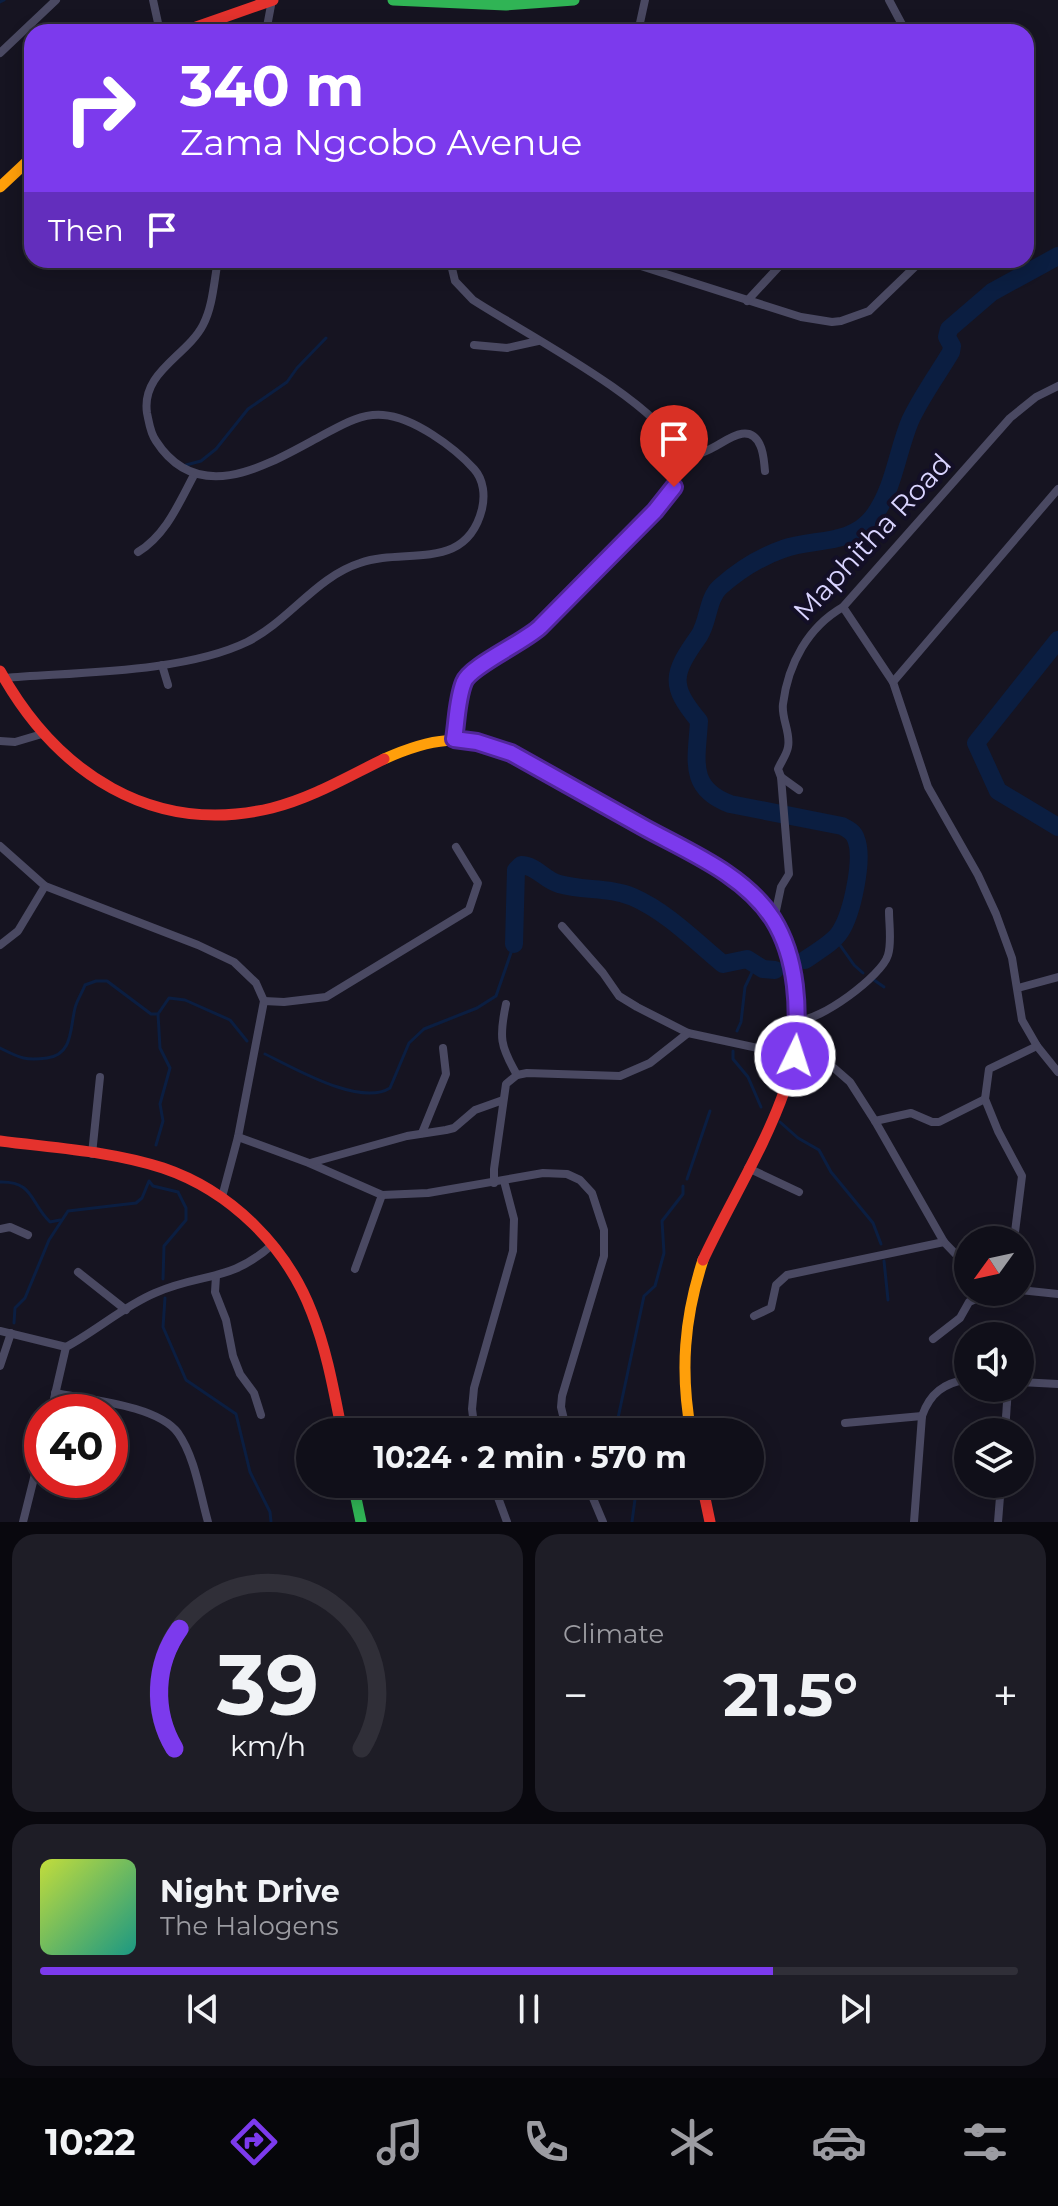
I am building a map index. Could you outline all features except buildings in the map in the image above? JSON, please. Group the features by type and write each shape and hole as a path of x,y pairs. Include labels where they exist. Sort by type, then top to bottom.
{"street":[{"path":"31,24 56,0"},
{"path":"153,0 158,24"},
{"path":"205,24 273,0"},
{"path":"268,24 273,0"},
{"path":"393,0 540,5 574,0"},
{"path":"640,24 645,0"},
{"path":"889,0 902,24"},
{"path":"0,53 24,30"},
{"path":"0,187 24,164"},
{"path":"216,268 208,312 202,326 158,374 147,396 149,425 155,441 179,466 194,475 234,476 289,453 349,421 366,415 383,415 405,419 430,433 475,470 481,480 484,500 480,518 470,534 457,546 442,553 361,562 332,576 283,620 244,643 162,665 2,674 15,699 42,734 76,767 118,794 174,812 236,815 313,794 424,744 454,739 477,742 511,753 701,859 756,897 774,920 793,974 798,1020 795,1056 783,1097 703,1259 686,1320 682,1377 689,1418"},
{"path":"452,268 455,281 473,300 623,393 665,430 678,452 680,468 674,487 645,521 527,639 467,676 461,690 454,739"},
{"path":"646,268 801,317 841,321 869,311 914,268"},
{"path":"747,301 778,268"},
{"path":"474,345 507,348 538,341"},
{"name":"Maphitha Road","path":"774,920 781,887 789,874 778,769 788,746 782,706 803,644 825,617 843,607 1010,418 1036,397 1058,386"},
{"path":"679,461 716,446 731,436 747,434 756,439 761,447 765,471"},
{"path":"138,552 150,545 166,526 194,475"},
{"path":"893,682 1058,489"},
{"path":"843,607 893,682 928,787 978,875 996,914 1012,958 1022,1020 1037,1046 1058,1072"},
{"path":"162,665 168,685"},
{"path":"0,741 15,742 42,734"},
{"path":"781,777 799,790"},
{"path":"0,846 45,886 198,945 234,962 256,983 264,1001 238,1137 222,1197"},
{"path":"264,1001 326,997 469,910 478,883 456,847"},
{"path":"0,945 18,931 45,886"},
{"path":"798,1020 805,1021 834,1005 882,966 889,953 889,911"},
{"path":"562,926 619,996 688,1033 795,1056 834,1068 850,1082 944,1242 954,1252"},
{"path":"1018,988 1058,977"},
{"path":"506,1004 501,1044 517,1075"},
{"path":"473,1418 474,1388 513,1251 514,1219 494,1169 506,1084 517,1075 527,1073 620,1076 650,1063 688,1033"},
{"path":"1015,1226 1021,1170 998,1131 985,1099 989,1069 1037,1046"},
{"path":"422,1133 446,1074 443,1048"},
{"path":"92,1154 100,1077"},
{"path":"875,1121 911,1113 939,1122 985,1099"},
{"path":"309,1163 422,1133 454,1128 475,1110 503,1100"},
{"path":"238,1137 309,1163 382,1195 428,1193 543,1173 567,1174 580,1180 592,1193 600,1210 604,1256 562,1396 564,1418"},
{"path":"0,1141 155,1166 187,1178 222,1197 273,1244 292,1269 316,1322 339,1418"},
{"path":"748,1168 799,1192"},
{"path":"355,1269 382,1195"},
{"path":"0,1229 10,1227 28,1235"},
{"path":"754,1316 771,1308 776,1285 787,1275 944,1242"},
{"path":"208,1522 187,1452 173,1427 143,1411 55,1393 66,1347 154,1293 246,1266 273,1244"},
{"path":"78,1272 126,1310"},
{"path":"216,1276 215,1292 226,1320 233,1356 240,1374 254,1393 261,1415"},
{"path":"1034,1291 1058,1294"},
{"path":"933,1339 960,1318 967,1306"},
{"path":"0,1331 66,1347"},
{"path":"0,1366 11,1333"},
{"path":"914,1522 922,1416 936,1391 954,1382"},
{"path":"1034,1383 1058,1384"},
{"path":"845,1423 922,1416"},
{"path":"23,1522 29,1498"},
{"path":"356,1498 361,1522"},
{"path":"498,1498 507,1522"},
{"path":"593,1498 603,1522"},
{"path":"705,1498 710,1522"},
{"path":"998,1522 1000,1498"}],"waterway":[{"path":"0,2 4,0"},
{"path":"805,960 833,940 844,924 858,872 855,837 842,826 730,804 707,790 698,771 699,721 679,688 679,670 702,630 716,592 727,581 774,552 843,537 854,533 873,517 891,482 910,421 951,352 952,346 947,337 949,329 992,292 1058,256"},
{"path":"186,465 201,461 216,449 248,409 287,382 326,338"},
{"path":"1058,640 976,743 998,791 1058,827"},
{"path":"514,944 516,870 521,865 531,867 559,884 633,897 669,918 723,964 747,959 763,969 775,970"},
{"path":"835,938 863,973"},
{"path":"265,1054 309,1076 345,1089 377,1093 390,1088 409,1043 424,1029 477,1008 496,996 514,944"},
{"path":"737,1031 745,987 756,964"},
{"path":"874,980 884,987"},
{"path":"0,1048 28,1059 47,1058 62,1052 85,985 96,981 107,981 151,1014 158,1014 169,998 185,1000 230,1020 247,1041"},
{"path":"156,1145 163,1121 160,1104 170,1068 160,1048 158,1014"},
{"path":"733,1051 733,1059 748,1077 761,1107"},
{"path":"687,1179 710,1111"},
{"path":"780,1122 798,1138 819,1150 831,1172 873,1223 881,1244"},
{"path":"14,1323 15,1308 25,1298 49,1240 68,1211 136,1203 142,1198 149,1181 153,1186 178,1192 186,1208 186,1220 164,1246 163,1279"},
{"path":"0,1182 19,1185 30,1194 50,1222 60,1220"},
{"path":"618,1418 644,1296 655,1286 664,1253 662,1221 683,1194 683,1186"},
{"path":"884,1261 888,1300"},
{"path":"165,1298 163,1327 186,1380 236,1414 250,1472 270,1512 271,1522"},
{"path":"632,1522 635,1498"}],"traffic: fast":[{"path":"393,0 506,5 574,0"},
{"path":"356,1498 361,1522"}],"traffic: slow":[{"path":"0,187 24,164"},
{"path":"384,759 417,746 446,741 493,747 511,753 707,862"},
{"path":"689,1418 686,1345 703,1260"}],"traffic: jam":[{"path":"205,24 273,0"},
{"path":"0,671 49,739 79,766 112,788 148,804 187,813 228,815 287,804 384,759"},
{"path":"703,1260 777,1111 791,1068 798,1022 795,975 781,931 756,897 707,862"},
{"path":"0,1141 82,1151 163,1168 211,1191 254,1224 288,1266 312,1313 330,1372 339,1418"},
{"path":"705,1498 710,1522"}],"route":[{"path":"674,487 655,511 527,639 467,676 461,690 454,739 477,742 511,753 701,859 756,897 774,920 793,974 798,1020 795,1056"}]}
